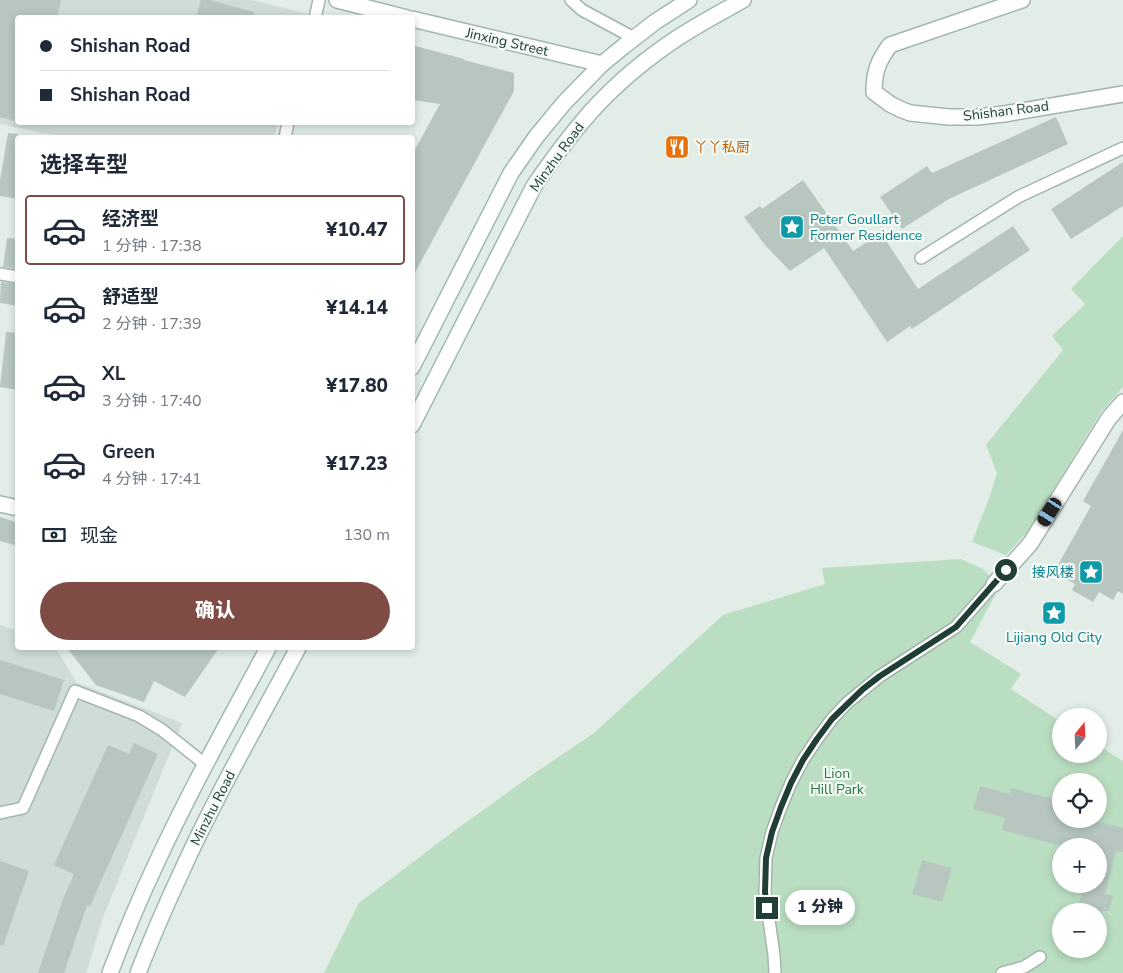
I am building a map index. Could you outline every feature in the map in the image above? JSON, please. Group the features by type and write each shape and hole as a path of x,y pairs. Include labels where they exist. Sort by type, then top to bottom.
{"main road":[{"path":"337,0 395,15"},
{"name":"Minzhu Road","path":"415,361 511,173 536,137 602,64 656,22 690,0"},
{"name":"Minzhu Road","path":"415,419 534,186 557,153 583,120 640,66 670,43 743,0"},
{"name":"Shishan Road","path":"1022,0 890,45 877,67 874,79 874,92 890,104 910,113 949,117 977,117 1004,114 1123,94"},
{"name":"Jinxing Street","path":"415,20 602,64"},
{"path":"994,584 1030,544 1109,418 1123,402"},
{"path":"0,504 15,507"},
{"name":"Minzhu Road","path":"110,973 130,921 184,805 267,650"},
{"name":"Minzhu Road","path":"138,973 173,890 208,817 297,650"}],"lane":[{"path":"316,15 319,0"},
{"path":"571,0 582,10 634,38"},
{"path":"921,258 1018,198 1123,148"},
{"path":"0,274 15,276"},
{"path":"775,973 765,892 766,858 772,832 781,807 803,760 832,719 847,703 880,676 956,627 994,584"},
{"path":"0,813 23,808 75,690 146,720 162,730 206,765"},
{"path":"1002,973 1024,967 1040,957"}],"shaded area":[{"path":"0,0 251,0 308,14 15,15 15,125 277,125 275,135 53,135 0,124"},
{"path":"0,625 15,630 15,650 57,650 76,682 182,723 104,915 86,973 0,973"}],"green space":[{"path":"1123,236 1123,387 1101,412 1028,531 1006,555 972,542 997,473 986,445 1063,350 1052,336 1085,304 1071,289"},
{"name":"Lion Hill Park","path":"961,559 983,569 1000,586 970,642 1021,674 1011,689 1052,716 1052,763 1107,763 1108,752 1123,761 1123,973 324,973 359,903 454,831 594,733 723,615 825,584 822,568"}],"building":[{"path":"0,0 61,0 58,15 15,15 15,121 0,117"},
{"path":"201,0 210,0 254,12 254,15 197,15"},
{"path":"415,46 514,73 514,91 415,272 415,150 440,104 415,100"},
{"path":"1056,117 1068,144 949,199 902,229 880,197 927,166 932,173"},
{"path":"8,133 18,134 15,135 15,198 0,196 0,181"},
{"path":"1123,162 1123,206 1071,239 1051,209"},
{"path":"803,180 853,251 881,233 918,289 1013,226 1030,250 912,329 910,326 887,342 824,248 790,271 765,245 744,217 760,206 762,209"},
{"path":"7,238 15,239 15,269 3,267"},
{"path":"1,282 15,284 15,306 0,303"},
{"path":"6,332 15,333 15,390 0,387"},
{"path":"1123,430 1123,594 1118,591 1113,600 1099,592 1093,602 1072,590 1075,584 1054,572 1091,506 1083,501"},
{"path":"0,517 15,522 15,545 0,541"},
{"path":"69,650 218,650 185,697 154,681 144,702 96,685"},
{"path":"0,660 64,680 54,711 0,694"},
{"path":"134,743 158,754 90,906 87,905 64,973 38,973 63,899 74,874 54,865 108,745 129,754"},
{"path":"980,786 1010,794 1011,788 1052,799 1052,828 1107,828 1107,824 1123,828 1123,852 1116,851 1107,886 1107,838 1052,838 1052,843 1002,830 1005,818 973,809"},
{"path":"922,860 952,868 942,902 912,894"},
{"path":"0,861 29,871 3,946 0,945"},
{"path":"1082,893 1105,893 1113,896 1109,911 1107,911 1107,903 1079,903"}],"place":[{"name":"丫丫私厨","path":"677,147"},
{"name":"Peter Goullart Former Residence","path":"792,227"},
{"name":"接风楼","path":"1091,572"},
{"name":"Lijiang Old City","path":"1054,613"}],"route":[{"path":"767,908 765,892 766,858 772,832 791,783 817,739 832,719 863,689 956,627 1006,570"}]}
